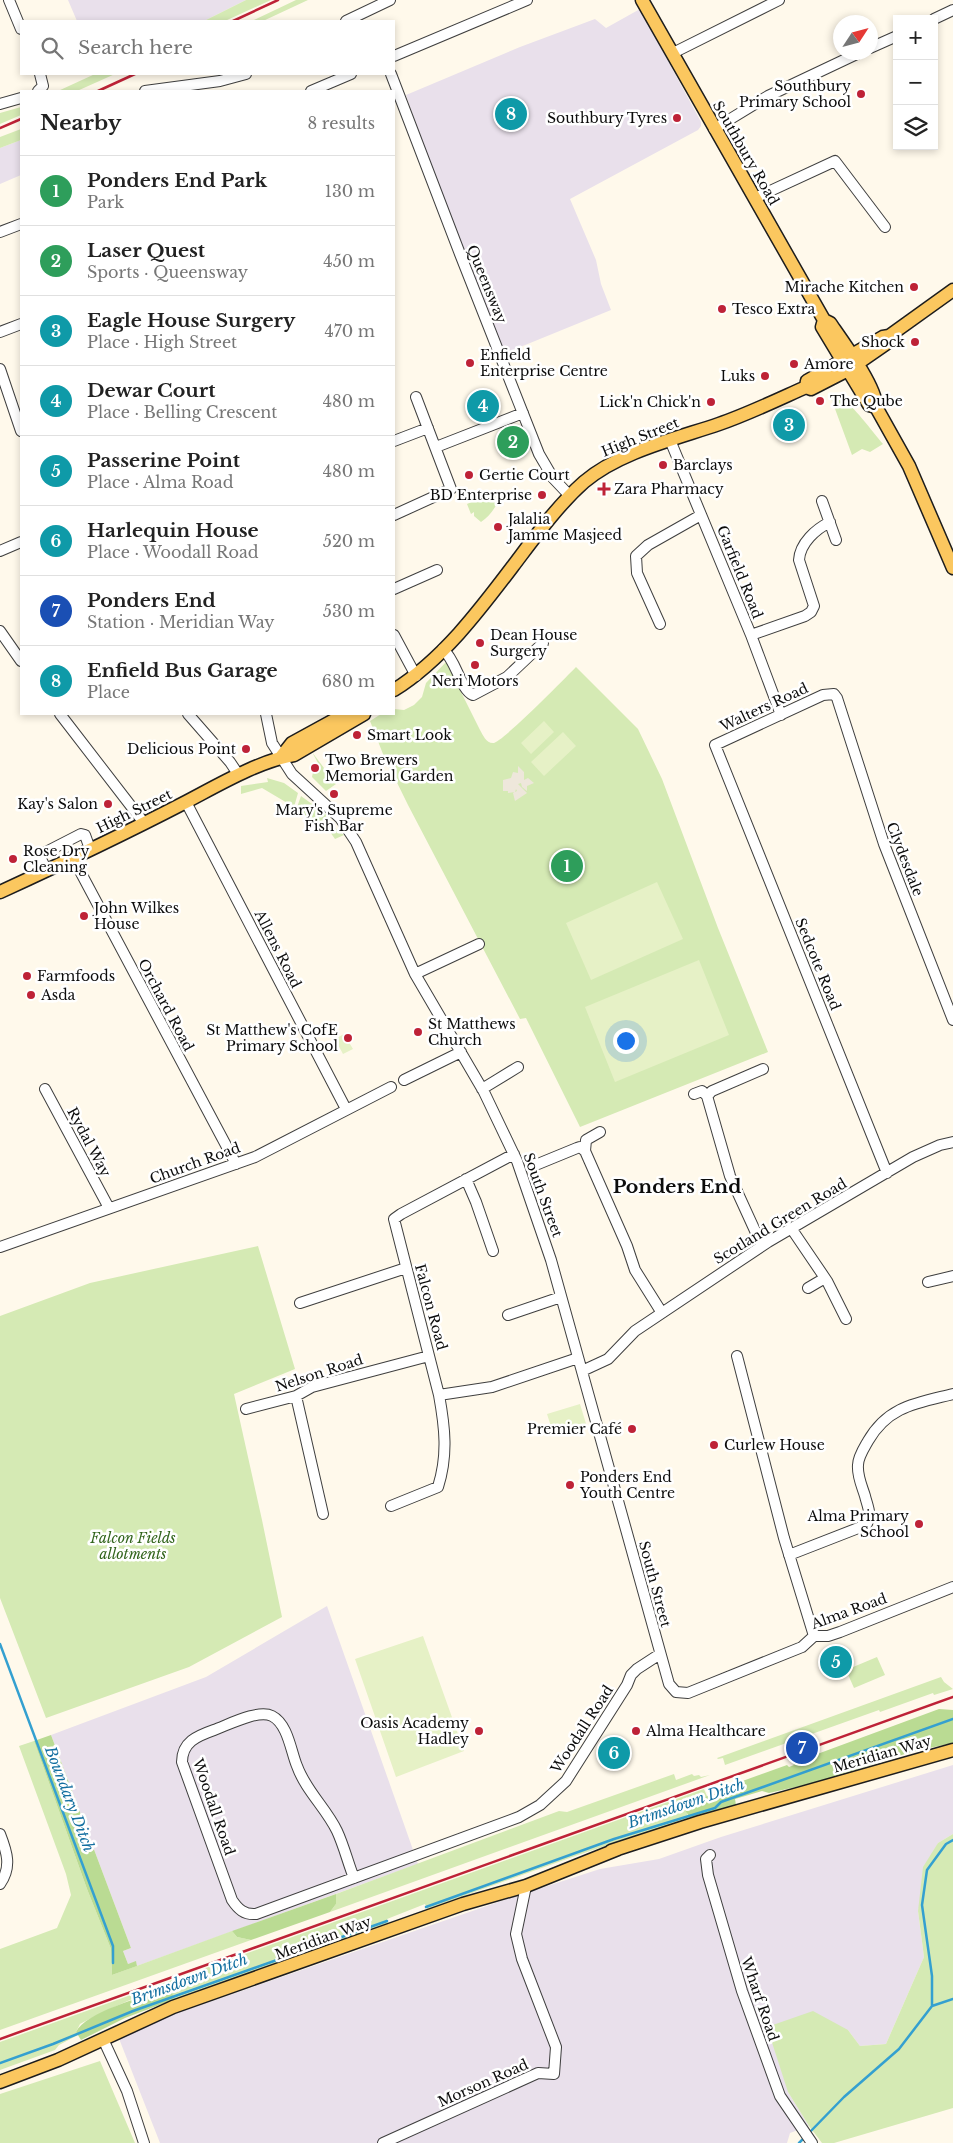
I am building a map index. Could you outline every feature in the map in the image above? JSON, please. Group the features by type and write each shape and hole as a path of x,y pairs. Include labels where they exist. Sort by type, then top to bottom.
{"main road":[{"name":"Southbury Road","path":"642,0 755,198 777,241 824,320 822,328 850,363 869,405 876,407 909,466 953,568"},
{"name":"High Street","path":"395,689 416,676 443,649 570,496 602,468 670,440 726,422 806,387 807,381 850,363 883,337 889,336 953,290"},
{"name":"High Street","path":"281,757 292,743 342,715"},
{"name":"High Street","path":"0,892 90,850 238,774 281,757 294,755 362,715"},
{"name":"Meridian Way","path":"463,1904 503,1886 552,1868 700,1822 953,1750"},
{"name":"Meridian Way","path":"0,2082 58,2060 173,2007 463,1904 526,1886 618,1849"}],"street":[{"path":"9,0 20,26"},
{"path":"348,20 390,0"},
{"path":"395,56 527,0"},
{"path":"752,0 757,11"},
{"path":"673,53 780,0"},
{"path":"938,17 953,10"},
{"path":"878,44 893,38"},
{"path":"714,129 768,96 844,60"},
{"path":"39,90 43,86 40,75"},
{"path":"152,90 228,79 242,75"},
{"path":"314,90 346,75"},
{"name":"Queensway","path":"392,75 539,454 558,485 570,496"},
{"path":"0,104 20,98"},
{"path":"755,198 834,161 884,227"},
{"path":"0,232 20,224"},
{"path":"0,332 20,324"},
{"path":"0,369 20,428"},
{"path":"395,515 451,489 416,397"},
{"path":"436,447 523,413"},
{"path":"395,441 428,428"},
{"name":"Garfield Road","path":"670,440 751,635 781,715"},
{"path":"822,501 836,540"},
{"path":"660,624 637,573 636,556 648,545 702,515"},
{"path":"751,635 805,616 811,612 814,606 799,560 799,553 815,532 830,522"},
{"path":"0,551 20,542"},
{"path":"395,589 437,570"},
{"path":"0,632 20,660"},
{"path":"395,637 416,676"},
{"path":"443,649 454,661 466,691 473,695 507,677 543,643"},
{"name":"Walters Road","path":"723,766 714,745 823,695 831,693 837,698 840,706"},
{"name":"Clydesdale","path":"840,706 884,844 953,1020"},
{"path":"61,715 144,823"},
{"path":"189,715 230,762 238,774"},
{"name":"South Street","path":"266,715 272,744 292,774 323,801 348,828 356,842 415,974 482,1089 514,1154 541,1229 666,1678 673,1690"},
{"name":"Sedcote Road","path":"723,766 887,1172"},
{"name":"Allens Road","path":"186,802 346,1109"},
{"path":"47,871 40,857 42,854 81,834 85,835 90,850"},
{"name":"Orchard Road","path":"73,858 236,1164"},
{"path":"415,974 479,944"},
{"path":"404,1080 460,1052"},
{"path":"482,1089 518,1067"},
{"path":"707,1096 712,1091 763,1069"},
{"name":"Church Road","path":"0,1247 255,1157 391,1087"},
{"name":"Rydal Way","path":"45,1089 109,1208"},
{"path":"694,1094 702,1091 707,1096 730,1176 762,1246"},
{"path":"585,1151 586,1140 600,1132"},
{"name":"Scotland Green Road","path":"582,1372 608,1359 632,1334 791,1228 927,1150 953,1142"},
{"path":"538,1164 580,1147 585,1151 626,1243 635,1270 662,1313"},
{"name":"Falcon Road","path":"391,1506 438,1487 444,1468 445,1430 439,1394 394,1219 514,1154"},
{"path":"466,1180 476,1202 489,1246"},
{"path":"791,1228 825,1278 846,1319"},
{"path":"300,1303 406,1268"},
{"path":"928,1282 953,1276"},
{"path":"808,1288 825,1278"},
{"path":"514,1316 561,1297"},
{"name":"Nelson Road","path":"246,1409 296,1396 312,1387 429,1356"},
{"path":"737,1356 790,1555 814,1636"},
{"path":"439,1394 492,1387 578,1358"},
{"path":"790,1555 866,1525 870,1520 870,1515 858,1474 858,1464 871,1436 887,1417 895,1411 953,1394"},
{"path":"296,1396 323,1514"},
{"name":"Alma Road","path":"673,1690 681,1694 700,1688 802,1647 814,1636 828,1636 840,1632 953,1587"},
{"name":"Woodall Road","path":"354,1878 337,1831 310,1793 298,1769 283,1726 273,1716 260,1713 201,1734 188,1743 182,1754 182,1762 232,1900 238,1909 250,1915 256,1914 354,1878 519,1817 540,1805 566,1781 627,1685 631,1675 660,1654"},
{"path":"0,1834 7,1853 8,1867 6,1876 0,1884"},
{"name":"Wharf Road","path":"710,1856 706,1859 708,1876 742,1991 780,2096 812,2142"},
{"name":"Morson Road","path":"383,2143 538,2073 554,2074 556,2047 522,1959 516,1934 526,1886"},
{"path":"103,2039 128,2091 144,2143"}],"shaded area":[{"path":"68,0 246,0 206,20 77,20"},
{"path":"640,9 701,122 701,126 698,130 570,199 596,260 601,284 611,310 503,354 425,151 406,95 520,47 595,19 606,28"},
{"path":"20,140 20,175 0,184 0,148"},
{"path":"518,766 524,772 524,780 528,778 534,783 527,786 527,791 522,787 521,783 518,784 527,793 515,801 513,793 515,792 508,793 508,791 503,791 503,780 511,778 513,772 518,773"},
{"path":"327,1606 418,1864 137,1966 136,1962 128,1964 123,1951 131,1948 51,1735 206,1677"},
{"path":"953,1765 953,1834 938,1843 918,1911 924,1957 886,2044 860,2046 848,2030 788,2092 809,2126 790,2133 787,2143 160,2143 118,2036 172,2015 507,1899 600,1869 659,1859 721,1837"}],"green space":[{"path":"246,0 271,0 227,20 206,20"},
{"path":"296,0 308,0 265,20 254,20"},
{"path":"93,75 113,75 79,90 60,90"},
{"path":"20,107 20,115 0,124 0,113"},
{"path":"20,129 20,140 0,148 0,137"},
{"path":"840,397 857,412 883,444 870,452 862,449 852,455 831,398"},
{"path":"497,491 500,497 497,504 481,522 474,516 474,512 471,514 467,504"},
{"path":"446,662 480,730 488,742 493,743 508,733 576,667 638,729 662,779 718,928 768,1052 580,1127 526,1018 520,1019 408,805 383,754 370,721 379,715 395,715 395,709 404,710 414,705 422,697 426,683"},
{"path":"544,721 554,732 531,754 521,743"},
{"path":"563,732 576,746 544,776 531,762"},
{"path":"312,752 336,784 326,791 312,777 314,767 318,763"},
{"path":"267,778 284,783 298,793 294,807 262,788 241,794 241,786 268,782"},
{"path":"301,796 327,815 325,820 344,835 335,839 328,829 296,810"},
{"path":"657,882 683,939 591,980 566,923"},
{"path":"699,960 729,1035 615,1082 585,1007"},
{"path":"344,1034 353,1049 343,1054 335,1039"},
{"name":"Falcon Fields allotments","path":"258,1246 295,1369 234,1394 282,1617 189,1667 46,1718 0,1598 0,1316 90,1283"},
{"path":"580,1404 587,1427 554,1436 547,1414"},
{"path":"423,1636 464,1751 396,1777 355,1659"},
{"path":"877,1657 885,1675 854,1688 846,1670"},
{"path":"941,1677 953,1689 934,1695 933,1693 880,1712 879,1710 725,1765 723,1758 717,1758"},
{"path":"939,1709 953,1710 953,1743 911,1752 818,1782 769,1793 762,1791 735,1799 736,1805 690,1818 685,1810 707,1796 724,1792 723,1788 787,1765 789,1767 794,1765 793,1763"},
{"path":"51,1735 131,1948 123,1951 128,1964 136,1961 137,1966 112,1975 111,1949 87,1889 34,1741"},
{"path":"34,1741 87,1889 111,1949 112,1975 232,1931 237,1937 251,1940 0,2030 0,1949 57,1928 71,1895 66,1874 19,1746"},
{"path":"674,1774 676,1780 692,1774 701,1777 710,1775 330,1912 336,1904 336,1894 559,1811 567,1812"},
{"path":"704,1789 707,1796 687,1807 687,1814 690,1818 578,1855 427,1909 425,1904 387,1919 388,1923 175,1999 171,1991 151,1993 138,1997 80,2024 76,2032 78,2035 59,2045 55,2050 0,2070 0,2042"},
{"path":"953,1834 953,2108 834,2143 822,2143 788,2092 767,2027 813,2011 848,2030 860,2046 886,2044 924,1957 918,1911 923,1867 938,1843"},
{"path":"336,1894 336,1904 330,1912 251,1940 237,1937 232,1931"},
{"path":"164,1990 171,1991 175,1999 125,2018 81,2040 76,2032 91,2018 102,2012"},
{"path":"100,2061 135,2143 0,2143 0,2094"}],"waterway":[{"name":"Boundary Ditch","path":"0,1644 113,1946 113,1963"},
{"name":"Brimsdown Ditch","path":"426,1907 614,1839 715,1808 721,1802 953,1719"},
{"path":"808,2134 844,2097 899,2049 932,2006 932,1976 922,1905 927,1870 946,1844 953,1840"},
{"name":"Brimsdown Ditch","path":"0,2063 53,2044 133,2011 387,1921"},
{"path":"932,2006 953,1999"},
{"path":"799,2143 805,2137"}],"railway":[{"path":"235,20 278,0"},
{"path":"100,90 133,75"},
{"path":"0,128 20,119"},
{"path":"0,2039 953,1697"}],"place":[{"name":"Southbury Primary School","path":"861,94"},
{"name":"Enfield Bus Garage","path":"511,114"},
{"name":"Southbury Tyres","path":"677,118"},
{"name":"Mirache Kitchen","path":"914,287"},
{"name":"Tesco Extra","path":"722,309"},
{"name":"Shock","path":"915,342"},
{"name":"Enfield Enterprise Centre","path":"470,363"},
{"name":"Amore","path":"794,364"},
{"name":"Luks","path":"765,376"},
{"name":"The Qube","path":"820,401"},
{"name":"Lick'n Chick'n","path":"711,402"},
{"name":"Dewar Court","path":"483,406"},
{"name":"Eagle House Surgery","path":"789,425"},
{"name":"Laser Quest","path":"513,442"},
{"name":"Barclays","path":"663,465"},
{"name":"Gertie Court","path":"469,475"},
{"name":"Zara Pharmacy","path":"604,489"},
{"name":"BD Enterprise","path":"542,495"},
{"name":"Jalalia Jamme Masjeed","path":"498,527"},
{"name":"Dean House Surgery","path":"480,643"},
{"name":"Neri Motors","path":"475,665"},
{"name":"Smart Look","path":"357,735"},
{"name":"Delicious Point","path":"246,749"},
{"name":"Two Brewers Memorial Garden","path":"315,768"},
{"name":"Mary's Supreme Fish Bar","path":"334,794"},
{"name":"Kay's Salon","path":"108,804"},
{"name":"Rose Dry Cleaning","path":"13,859"},
{"name":"Ponders End Park","path":"567,866"},
{"name":"John Wilkes House","path":"84,916"},
{"name":"Farmfoods","path":"27,976"},
{"name":"Asda","path":"31,995"},
{"name":"St Matthews Church","path":"418,1032"},
{"name":"St Matthew's CofE Primary School","path":"348,1038"},
{"name":"Premier Café","path":"632,1429"},
{"name":"Curlew House","path":"714,1445"},
{"name":"Ponders End Youth Centre","path":"570,1485"},
{"name":"Alma Primary School","path":"919,1524"},
{"name":"Passerine Point","path":"836,1662"},
{"name":"Oasis Academy Hadley","path":"479,1731"},
{"name":"Alma Healthcare","path":"636,1731"},
{"name":"Ponders End","path":"802,1748"},
{"name":"Harlequin House","path":"614,1753"}],"district":[{"name":"Ponders End","path":"677,1186"}]}
